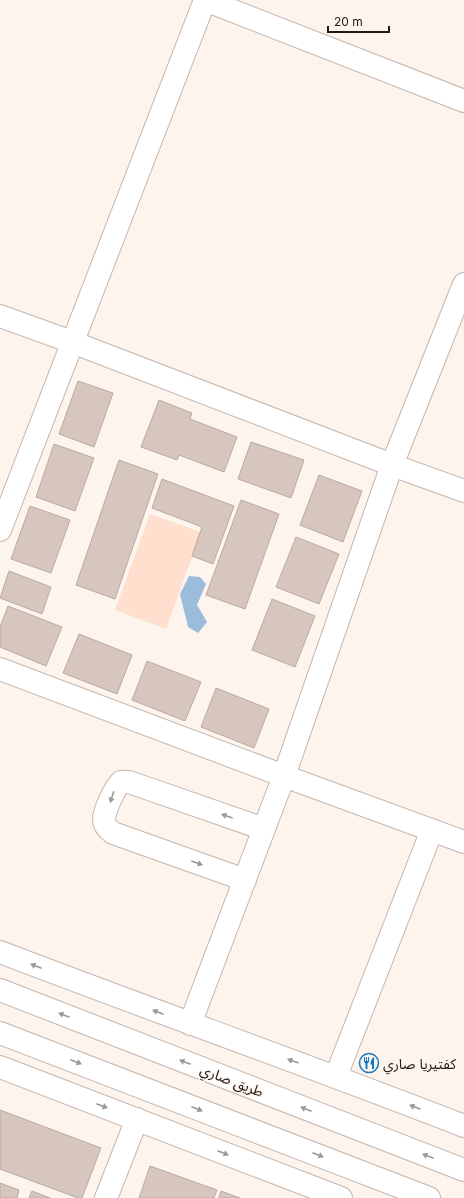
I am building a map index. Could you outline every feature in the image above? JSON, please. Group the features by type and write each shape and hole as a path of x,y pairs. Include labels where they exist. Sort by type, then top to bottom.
{"street":[{"path":"0,530 205,0 464,101"},
{"path":"190,1024 284,776 392,465 464,284"},
{"path":"0,316 464,491"},
{"path":"0,669 464,842"},
{"path":"245,880 113,833 106,828 104,820 115,788 121,782 129,782 264,829"},
{"path":"336,1076 432,830"},
{"path":"0,952 190,1024 336,1076 464,1126"},
{"name":"طريق صاري","path":"0,990 463,1169"},
{"path":"0,1033 429,1198"},
{"path":"0,1067 341,1198"},
{"path":"106,1198 137,1119"}],"shaded area":[{"path":"150,514 201,532 166,629 115,610"}],"water":[{"path":"189,576 200,577 206,584 197,605 207,622 198,633 188,627 180,594"}],"building":[{"path":"78,381 113,393 94,447 59,434"},
{"path":"159,400 192,413 190,419 237,437 224,472 179,455 177,460 141,447"},
{"path":"251,442 304,460 291,498 238,479"},
{"path":"54,444 94,458 75,511 36,497"},
{"path":"119,460 158,474 115,599 76,585"},
{"path":"319,475 362,491 343,542 300,525"},
{"path":"162,479 234,506 213,564 192,556 202,527 152,508"},
{"path":"241,500 279,514 245,609 206,595"},
{"path":"30,506 70,520 51,573 11,559"},
{"path":"296,537 339,554 319,604 276,587"},
{"path":"9,571 51,587 42,614 0,598"},
{"path":"272,599 315,616 295,667 252,650"},
{"path":"8,606 62,627 46,666 0,647 0,627"},
{"path":"79,634 132,655 117,694 63,673"},
{"path":"147,661 201,682 185,721 132,700"},
{"path":"216,688 269,709 254,748 201,727"},
{"path":"0,1110 101,1148 82,1198 78,1198 0,1169"},
{"path":"150,1166 217,1190 214,1198 139,1198"},
{"path":"0,1183 19,1190 17,1198 0,1198"},
{"path":"32,1191 50,1198 29,1198"},
{"path":"221,1191 240,1198 219,1198"}],"place":[{"name":"كفتيريا صاري","path":"369,1063"}]}
